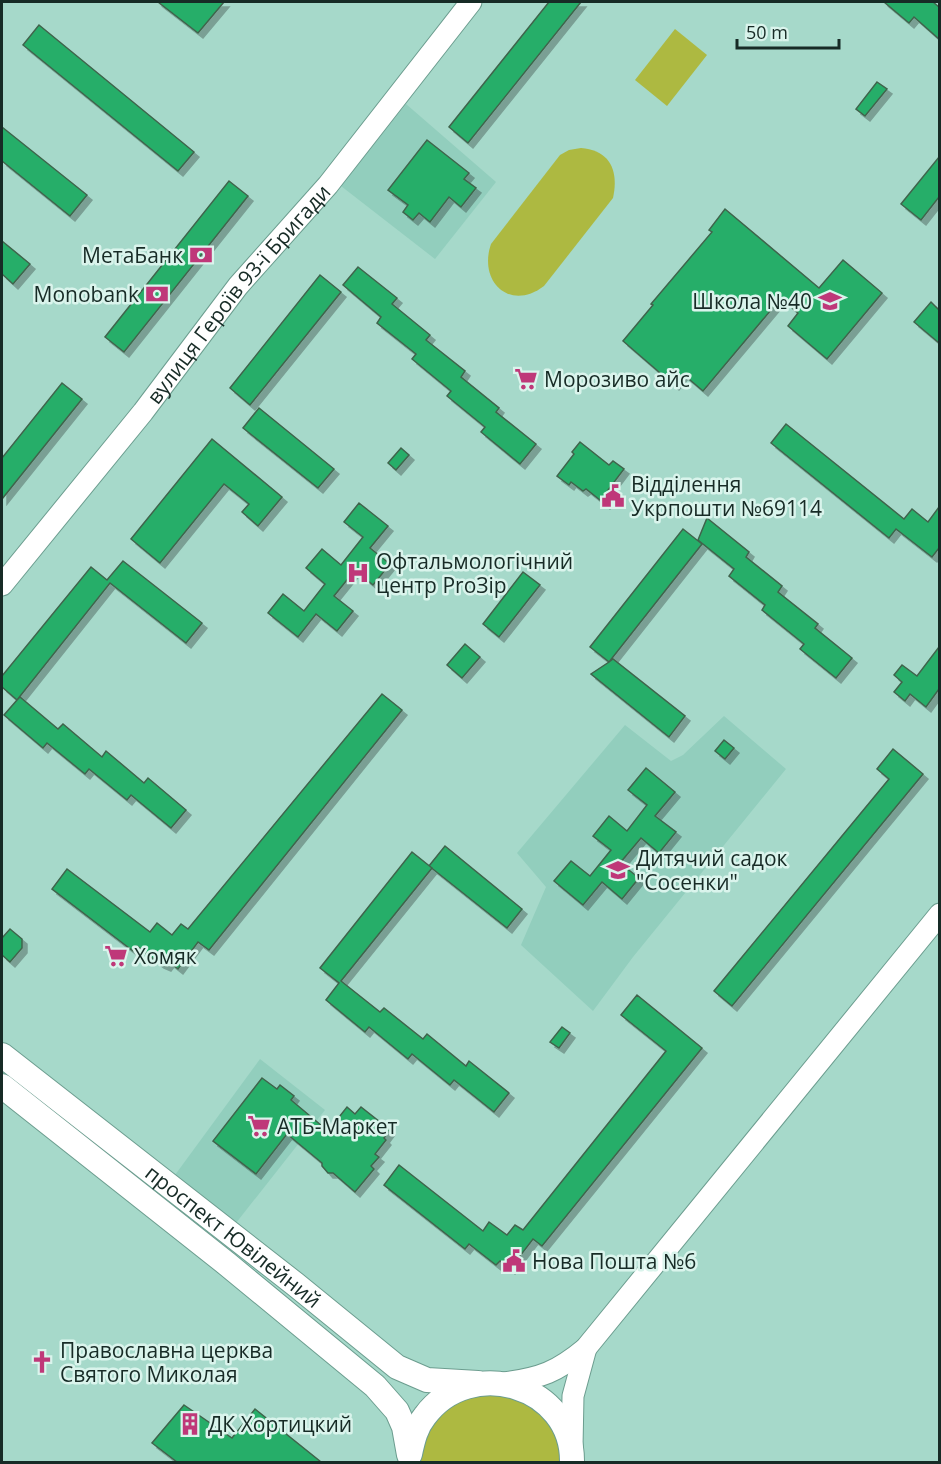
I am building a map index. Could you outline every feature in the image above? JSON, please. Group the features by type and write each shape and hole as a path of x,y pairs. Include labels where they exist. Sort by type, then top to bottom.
{"main road":[{"name":"вулиця Героїв 93-ї Бригади","path":"2,585 143,412 238,286 328,184 471,2"},
{"path":"504,1383 533,1379 550,1373 586,1348 939,914"},
{"name":"проспект Ювілейний","path":"2,1055 295,1284 397,1367 427,1380 504,1383"},
{"name":"проспект Ювілейний","path":"2,1086 375,1386 397,1411 404,1427 409,1459"},
{"path":"572,1460 573,1396 586,1348"},
{"path":"409,1459 414,1435 432,1408 457,1389 478,1383"},
{"path":"504,1383 537,1396 550,1408 565,1430 572,1460"}],"shaded area":[{"path":"406,104 496,182 435,259 341,186"},
{"name":"Дитячий садок \"Сосенки\"","path":"724,716 786,769 633,957 593,1011 521,945 546,887 517,853 625,725 671,761 683,755"},
{"path":"260,1059 325,1110 236,1223 175,1175"}],"green space":[{"path":"675,29 707,55 667,106 635,80"},
{"path":"581,148 599,153 610,164 615,179 613,198 544,286 520,296 509,294 493,281 489,270 488,258 491,244 560,155 569,150"},
{"path":"482,1394 506,1395 528,1404 547,1419 559,1440 564,1462 420,1462 426,1435 437,1419 459,1401"}],"building":[{"path":"158,2 224,2 198,33"},
{"path":"549,2 581,2 468,143 449,127"},
{"path":"884,2 933,2 939,7 939,39 914,17 909,23"},
{"path":"39,25 194,152 178,171 23,45"},
{"path":"877,82 887,89 865,116 856,109"},
{"path":"2,127 87,195 70,216 2,161"},
{"path":"427,140 469,173 464,179 476,188 461,207 449,197 430,222 419,213 413,220 403,212 408,205 388,190"},
{"path":"939,157 939,197 921,220 901,204"},
{"path":"229,181 248,196 124,352 105,337"},
{"name":"Школа №40","path":"725,209 819,288 843,260 882,293 827,359 788,326 798,313 781,298 703,391 683,374 674,385 623,341 712,232 709,230"},
{"path":"2,241 30,264 13,284 2,274"},
{"path":"358,267 397,298 392,304 430,335 426,340 465,371 461,377 499,408 496,412 536,444 520,464 481,432 485,427 447,396 451,391 412,359 416,354 377,323 381,317 343,285"},
{"path":"320,275 341,292 250,405 230,388"},
{"path":"931,302 939,310 939,343 914,322"},
{"path":"62,383 82,399 2,499 2,458"},
{"path":"259,408 334,469 318,488 243,428"},
{"path":"786,424 904,519 912,509 928,522 939,507 939,548 932,557 896,529 889,538 771,443"},
{"path":"212,439 282,497 258,526 242,512 249,504 224,484 160,563 131,539"},
{"path":"580,442 609,465 613,461 624,469 608,490 613,494 605,504 586,489 583,491 571,482 569,485 557,476"},
{"path":"401,448 409,455 396,470 388,463"},
{"path":"359,503 388,526 370,548 390,564 373,585 355,570 334,596 353,611 337,631 316,614 298,637 268,613 283,594 304,611 325,584 306,568 322,549 341,565 363,537 344,522"},
{"path":"707,518 749,552 746,557 782,586 778,592 818,624 815,628 852,658 836,678 800,649 804,644 762,610 765,605 729,576 734,569 698,540"},
{"path":"683,529 702,544 609,662 590,647"},
{"path":"123,561 202,623 186,643 110,583 17,700 2,687 2,676 91,567 107,580"},
{"path":"523,572 540,585 499,637 483,624"},
{"path":"465,644 480,657 462,678 447,665"},
{"path":"939,647 939,689 926,707 910,694 905,701 894,692 902,682 894,675 902,665 917,676"},
{"path":"613,659 685,716 669,737 591,674"},
{"path":"382,694 402,710 209,950 198,942 178,969 169,962 166,966 159,963 137,946 133,951 52,889 67,869 150,932 157,923 172,935 181,924 188,929"},
{"path":"20,697 58,729 63,724 102,757 106,751 144,783 148,778 186,810 171,828 131,795 127,800 89,769 85,774 47,743 43,748 4,715"},
{"path":"724,740 734,748 725,759 715,751"},
{"path":"893,749 923,774 732,1006 714,991 889,779 877,769"},
{"path":"646,768 675,792 655,816 676,832 659,853 641,838 620,863 639,878 622,899 602,882 583,905 554,881 571,861 590,876 611,850 593,836 609,816 627,831 647,805 628,790"},
{"path":"445,846 522,909 507,928 429,866"},
{"path":"412,852 432,868 341,981 380,1012 384,1008 423,1039 427,1034 466,1066 469,1061 509,1093 494,1112 454,1080 450,1085 412,1054 408,1059 369,1027 365,1032 326,1000 339,983 320,968"},
{"path":"10,929 22,939 22,948 10,962 2,955 2,938"},
{"path":"637,995 702,1048 542,1246 533,1239 510,1269 500,1261 496,1265 469,1244 465,1249 384,1185 399,1165 483,1231 489,1222 507,1235 515,1225 523,1230 666,1051 621,1015"},
{"path":"562,1027 570,1033 559,1048 550,1042"},
{"path":"262,1078 277,1089 280,1085 294,1096 291,1100 328,1131 347,1107 355,1114 361,1107 390,1130 384,1138 386,1140 375,1154 379,1157 371,1166 374,1169 355,1192 333,1173 328,1173 322,1163 287,1134 256,1174 213,1141"},
{"name":"ДК Хортицкий","path":"184,1405 232,1438 255,1409 321,1462 177,1462 152,1443"}],"place":[{"name":"МетаБанк","path":"201,255"},
{"name":"Monobank","path":"157,294"},
{"name":"Школа №40","path":"830,301"},
{"name":"Морозиво айс","path":"526,379"},
{"name":"Відділення Укрпошти №69114","path":"613,496"},
{"name":"Офтальмологічний центр ProЗір","path":"358,573"},
{"name":"Дитячий садок \"Сосенки\"","path":"618,870"},
{"name":"Хомяк","path":"116,956"},
{"name":"АТБ-Маркет","path":"259,1126"},
{"name":"Нова Пошта №6","path":"514,1261"},
{"name":"Православна церква Святого Миколая","path":"42,1362"},
{"name":"ДК Хортицкий","path":"190,1424"}]}
